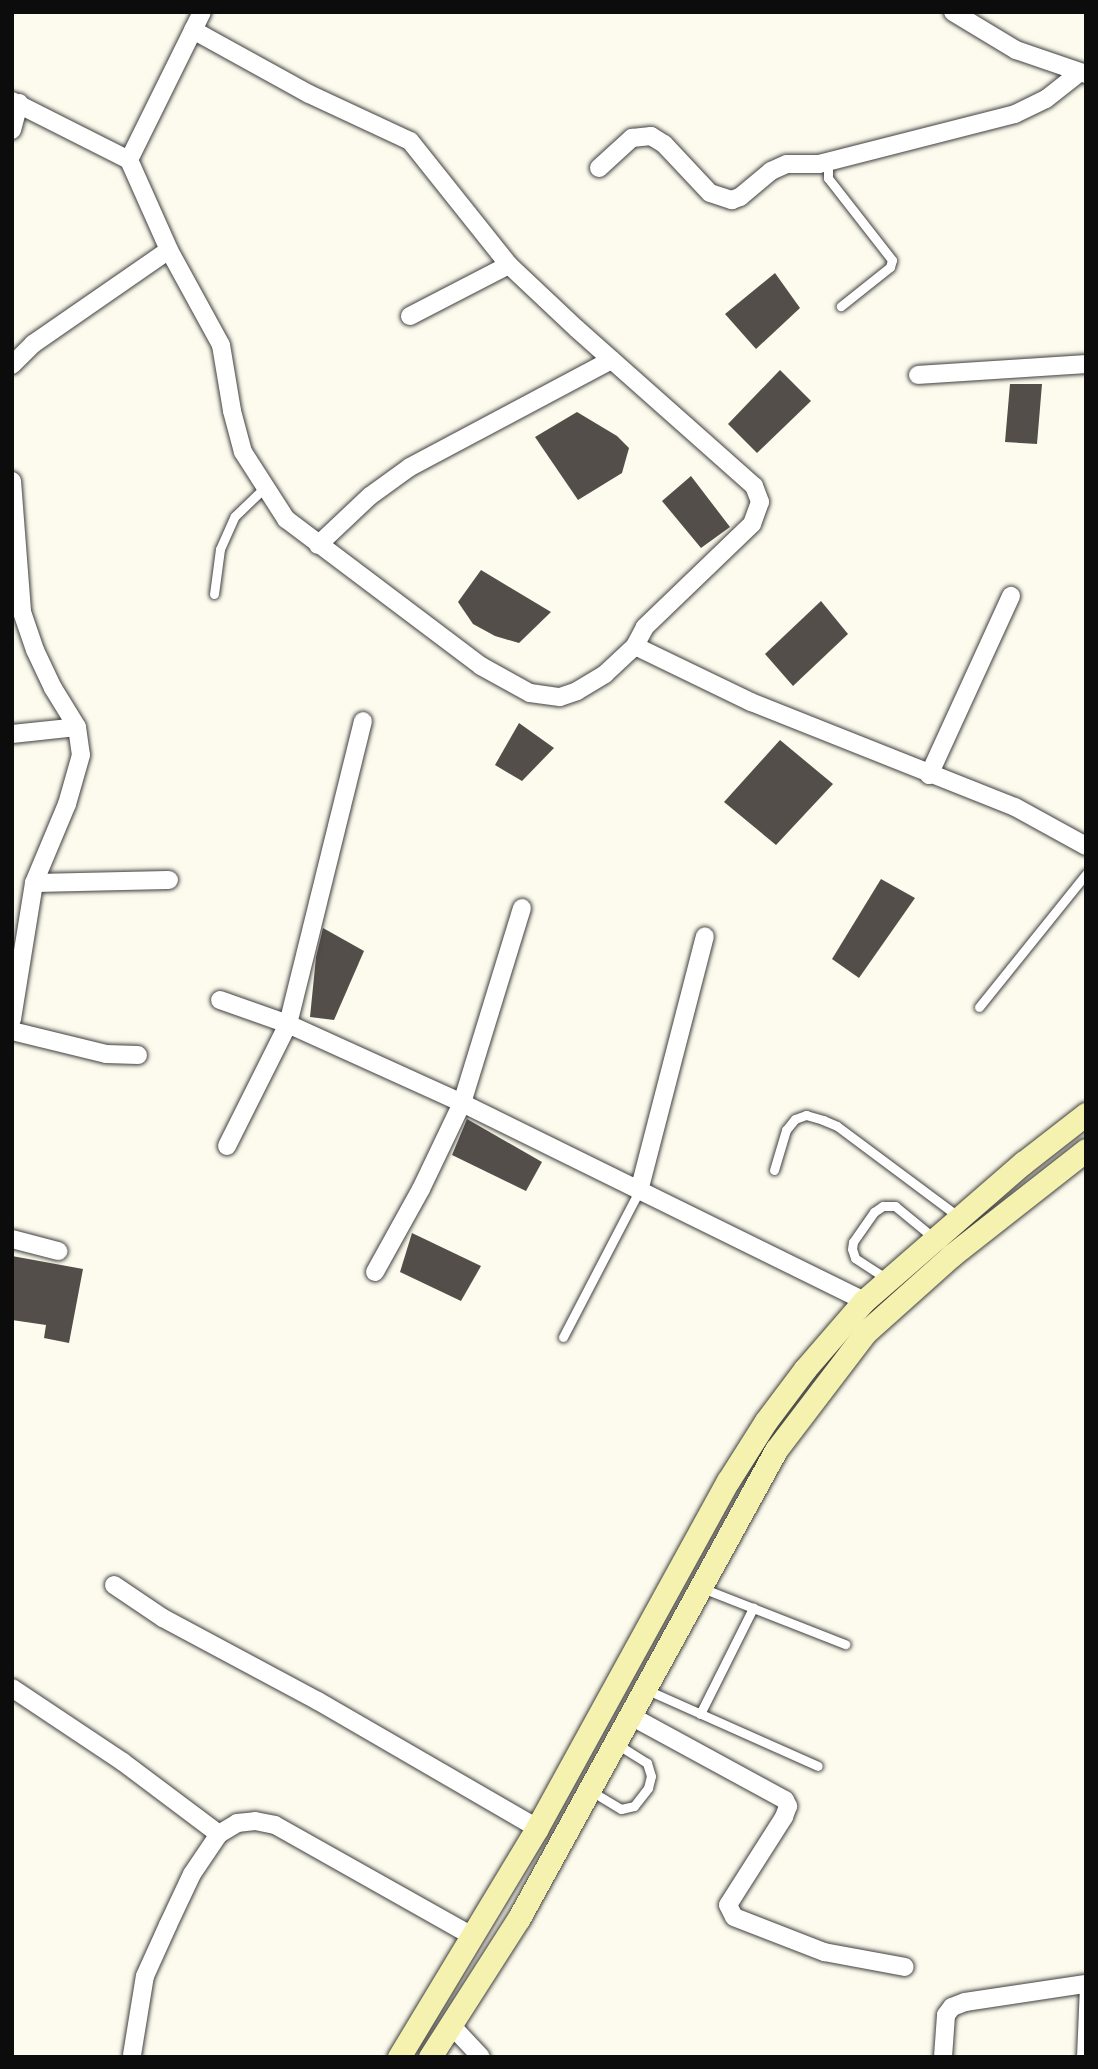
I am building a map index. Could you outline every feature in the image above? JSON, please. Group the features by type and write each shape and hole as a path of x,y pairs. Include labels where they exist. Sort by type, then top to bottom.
{"main road":[{"path":"399,2057 537,1828 722,1492 765,1421 805,1369 864,1301 1023,1163 1086,1114"},
{"path":"430,2057 519,1918 775,1450 866,1332 952,1255 1086,1150"}],"street":[{"path":"129,160 202,12"},
{"path":"953,12 1016,50 1082,73"},
{"path":"12,131 16,102 129,160 169,250 221,345 232,411 243,452 286,519 481,666 530,693 560,697 577,691 605,674 635,646 645,627 752,524 760,502 754,486 611,360 509,264 410,141 309,94 193,30"},
{"path":"599,167 632,138 651,136 664,144 710,192 732,200 740,197 771,171 787,164 828,162 1015,114 1046,99 1082,73"},
{"path":"12,365 33,344 169,250"},
{"path":"410,316 509,264"},
{"path":"318,545 370,496 410,467 611,360"},
{"path":"918,375 1086,364"},
{"path":"12,481 22,612 35,650 53,688 77,727 81,755 76,777 34,883 12,1019"},
{"path":"929,775 1011,596"},
{"path":"635,646 751,702 1015,807 1086,846"},
{"path":"227,1146 288,1024 363,721"},
{"path":"12,734 77,727"},
{"path":"34,883 169,880"},
{"path":"375,1272 421,1189 462,1103 522,908"},
{"path":"639,1191 705,936"},
{"path":"220,1000 288,1024 462,1103 864,1301"},
{"path":"12,1031 106,1054 138,1055"},
{"path":"12,1239 58,1251"},
{"path":"114,1586 163,1618 318,1701 537,1828"},
{"path":"12,1688 123,1762 219,1834"},
{"path":"629,1715 785,1800 788,1806 785,1817 728,1905 734,1917 824,1952 905,1967"},
{"path":"132,2055 145,1976 192,1874 219,1834 237,1823 255,1821 275,1825 472,1936"},
{"path":"943,2057 946,2015 952,2007 965,2002 1085,1984"},
{"path":"450,2024 481,2057"}],"lane":[{"path":"828,162 828,178 892,260 890,267 841,306"},
{"path":"214,594 220,549 235,516 264,488"},
{"path":"979,1007 1086,874"},
{"path":"774,1170 786,1130 795,1119 806,1115 837,1126 961,1218"},
{"path":"563,1337 639,1191"},
{"path":"888,1280 855,1258 852,1249 853,1242 874,1212 883,1206 895,1206 936,1239"},
{"path":"701,1588 845,1644"},
{"path":"700,1714 753,1608"},
{"path":"644,1689 818,1766"},
{"path":"589,1791 621,1809 634,1806 648,1788 651,1776 647,1763 615,1742"},
{"path":"1081,2057 1085,1984"}],"building":[{"path":"775,273 800,308 756,349 725,314"},
{"path":"780,370 811,401 757,453 728,424"},
{"path":"1010,384 1042,384 1037,444 1005,442"},
{"path":"577,412 617,436 629,448 622,473 578,500 535,437"},
{"path":"691,476 730,527 701,548 662,501"},
{"path":"481,570 551,612 519,643 495,636 473,624 458,602"},
{"path":"821,601 848,634 793,686 765,654"},
{"path":"519,723 554,748 522,781 495,765"},
{"path":"780,740 833,784 776,845 724,802"},
{"path":"881,879 915,898 859,978 832,959"},
{"path":"323,928 364,951 334,1020 310,1017 316,957"},
{"path":"467,1119 542,1162 526,1191 452,1155"},
{"path":"412,1233 481,1266 461,1301 400,1272"},
{"path":"12,1256 83,1269 69,1343 44,1338 46,1325 12,1320"}]}
